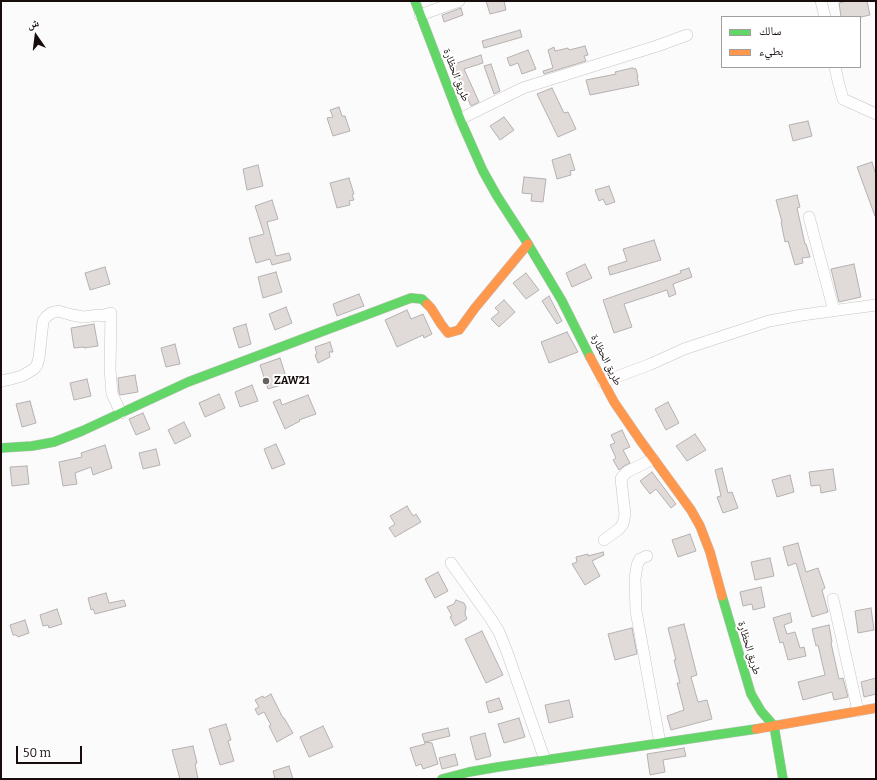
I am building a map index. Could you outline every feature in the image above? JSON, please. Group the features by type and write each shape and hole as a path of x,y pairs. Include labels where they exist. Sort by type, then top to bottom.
{"street":[{"name":"طريق الحظارة","path":"415,1 460,119 493,190 528,244 562,301 603,382 626,422 691,510 704,534 751,694 761,711 774,726"},
{"path":"420,15 460,1"},
{"path":"821,1 825,16"},
{"path":"460,119 523,88 687,35"},
{"path":"835,68 843,98 876,114"},
{"path":"809,217 834,311"},
{"path":"1,448 32,446 54,442 121,414 188,382 411,298 422,299 432,308 448,333 459,330 475,308 528,244"},
{"path":"603,382 651,364 684,349 769,321 876,305"},
{"path":"1,381 22,376 34,369 37,365 43,321 51,313 58,312 84,317 102,316 111,313 110,369 112,394 121,414"},
{"path":"604,540 619,530 623,524 625,514 622,477 627,472 654,459"},
{"path":"647,556 640,559 637,564 635,579 636,611 660,742"},
{"path":"451,563 499,632 545,760"},
{"path":"833,599 858,711"},
{"path":"442,779 456,777 469,772 774,726 876,708"},
{"path":"774,726 783,779"}],"building":[{"path":"486,1 504,1 506,10 490,14"},
{"path":"847,1 867,1 870,15 861,17 841,16 839,3"},
{"path":"461,8 463,15 444,22 442,15"},
{"path":"520,30 522,37 484,48 482,41"},
{"path":"585,46 588,55 584,56 586,61 544,74 543,71 553,68 548,50 554,47 555,51 568,48 569,50"},
{"path":"528,50 536,69 522,74 518,63 510,66 507,58"},
{"path":"481,55 483,63 464,69 479,102 471,106 454,64"},
{"path":"491,64 500,91 494,94 484,66"},
{"path":"632,68 636,69 639,85 590,95 586,80 616,74 615,72"},
{"path":"552,88 564,113 568,112 576,129 558,137 537,94"},
{"path":"339,107 342,116 345,116 350,131 333,136 327,118 333,117 330,110"},
{"path":"504,117 514,130 500,140 490,126"},
{"path":"808,121 812,136 793,141 789,125"},
{"path":"570,154 575,170 570,171 571,175 557,179 552,160"},
{"path":"872,162 876,175 876,216 857,167"},
{"path":"258,165 263,186 247,190 243,169"},
{"path":"524,177 546,179 543,202 531,201 532,194 522,193"},
{"path":"349,178 354,194 352,195 354,200 349,201 350,205 337,208 330,183"},
{"path":"609,186 615,202 606,205 603,199 599,201 595,190"},
{"path":"797,195 800,207 797,208 805,244 810,257 802,258 803,263 795,265 788,241 785,242 782,222 776,200"},
{"path":"272,200 278,219 267,222 276,256 289,253 291,260 272,265 270,259 256,263 249,238 264,234 255,206"},
{"path":"654,240 661,260 610,275 608,267 627,261 623,249"},
{"path":"585,264 592,278 572,287 566,273"},
{"path":"854,264 861,297 839,302 831,269"},
{"path":"105,267 110,284 90,290 85,273"},
{"path":"689,268 692,277 673,284 676,294 669,297 667,290 624,304 632,327 614,333 603,300 681,273 680,271"},
{"path":"276,272 282,292 263,298 258,277"},
{"path":"526,273 539,290 526,299 513,283"},
{"path":"359,294 364,306 337,316 333,304"},
{"path":"549,296 562,321 557,324 542,301"},
{"path":"504,300 515,312 499,327 491,319 499,312 495,308"},
{"path":"286,307 292,323 275,330 269,314"},
{"path":"407,310 411,319 423,314 432,334 424,338 423,335 397,347 385,320"},
{"path":"94,324 98,346 74,348 71,328"},
{"path":"246,324 251,344 239,348 233,328"},
{"path":"567,332 578,352 549,363 541,342"},
{"path":"330,342 333,352 329,352 330,357 318,363 315,355 317,354 315,347"},
{"path":"175,344 180,364 166,367 161,348"},
{"path":"280,358 288,383 268,389 260,365"},
{"path":"135,375 138,392 120,395 118,378"},
{"path":"87,379 91,396 74,400 70,383"},
{"path":"252,385 258,401 240,407 235,392"},
{"path":"219,394 225,408 205,417 199,403"},
{"path":"308,395 316,414 299,420 300,421 285,429 273,402 280,399 282,405"},
{"path":"30,401 36,423 22,427 16,404"},
{"path":"668,402 679,423 666,430 655,409"},
{"path":"143,413 150,429 136,435 129,419"},
{"path":"184,422 191,436 175,444 168,430"},
{"path":"622,430 630,447 623,450 630,463 619,470 613,460 616,458 610,445 615,443 611,435"},
{"path":"695,434 706,450 687,461 676,446"},
{"path":"276,444 285,464 272,469 264,449"},
{"path":"105,445 112,468 93,475 91,467 75,473 77,484 63,486 59,462 82,457 81,453"},
{"path":"156,449 160,465 143,469 139,453"},
{"path":"27,466 29,484 12,486 10,467"},
{"path":"722,468 728,493 732,492 738,508 723,513 717,497 721,496 715,470"},
{"path":"833,469 836,490 821,493 820,485 811,486 809,472"},
{"path":"652,472 676,504 671,508 656,489 650,494 640,481"},
{"path":"790,475 794,492 777,497 772,480"},
{"path":"407,506 413,516 416,514 421,522 395,537 389,528 395,524 390,516"},
{"path":"690,534 696,551 678,557 672,540"},
{"path":"798,543 806,572 818,568 825,588 822,590 828,612 812,617 796,563 788,566 783,547"},
{"path":"603,552 604,555 592,561 600,576 585,585 572,564 577,562 576,557 588,554 588,556"},
{"path":"770,558 774,576 755,580 751,562"},
{"path":"438,572 448,591 435,598 425,579"},
{"path":"761,587 765,607 753,610 752,604 743,606 740,592"},
{"path":"106,593 109,603 124,600 126,606 95,614 93,609 91,610 88,598"},
{"path":"456,600 464,603 466,607 465,614 467,619 455,626 447,607 454,604"},
{"path":"871,608 874,630 858,633 855,611"},
{"path":"57,609 62,624 49,628 48,625 43,626 40,615"},
{"path":"790,613 792,622 784,625 787,634 795,632 800,648 804,647 806,656 788,660 783,642 780,643 773,618"},
{"path":"25,620 29,633 18,637 13,635 10,625"},
{"path":"684,624 697,675 691,677 698,702 707,700 712,719 671,730 667,716 684,710 677,683 680,683 674,660 676,660 668,628"},
{"path":"829,625 831,643 839,679 843,678 848,697 834,700 832,692 803,700 798,682 825,675 818,645 816,646 812,629"},
{"path":"632,628 637,654 615,660 608,634"},
{"path":"482,631 503,675 486,683 465,639"},
{"path":"876,678 876,694 864,697 861,682"},
{"path":"271,694 283,718 293,733 277,742 269,726 271,725 264,712 258,715 255,709 259,707 255,700 263,696 264,698"},
{"path":"499,698 503,709 489,713 486,702"},
{"path":"569,700 573,717 549,723 545,705"},
{"path":"519,718 525,737 504,743 498,724"},
{"path":"226,724 231,740 228,741 234,761 220,765 209,729"},
{"path":"323,726 333,747 309,757 300,737"},
{"path":"448,728 450,736 425,742 432,743 438,764 423,769 421,764 416,766 410,748 425,744 422,734"},
{"path":"485,733 491,756 476,760 470,737"},
{"path":"193,746 197,763 195,764 198,779 180,779 172,750"},
{"path":"684,748 686,756 663,760 665,772 650,775 647,754"},
{"path":"455,754 458,765 442,769 439,758"},
{"path":"289,766 293,779 275,779 273,771"}],"traffic: fast":[{"path":"415,1 460,119 483,171 562,301 590,357"},
{"path":"1,448 32,446 54,442 82,431 188,382 411,298 422,299 427,304"},
{"path":"722,596 751,694 761,711 774,726 783,779"},
{"path":"442,779 498,767 756,729"}],"traffic: slow":[{"path":"427,304 448,333 459,330 475,308 528,244"},
{"path":"590,357 614,402 691,510 700,526 710,552 722,596"},
{"path":"756,729 876,708"}],"place":[{"name":"ZAW21","path":"266,381"}]}
